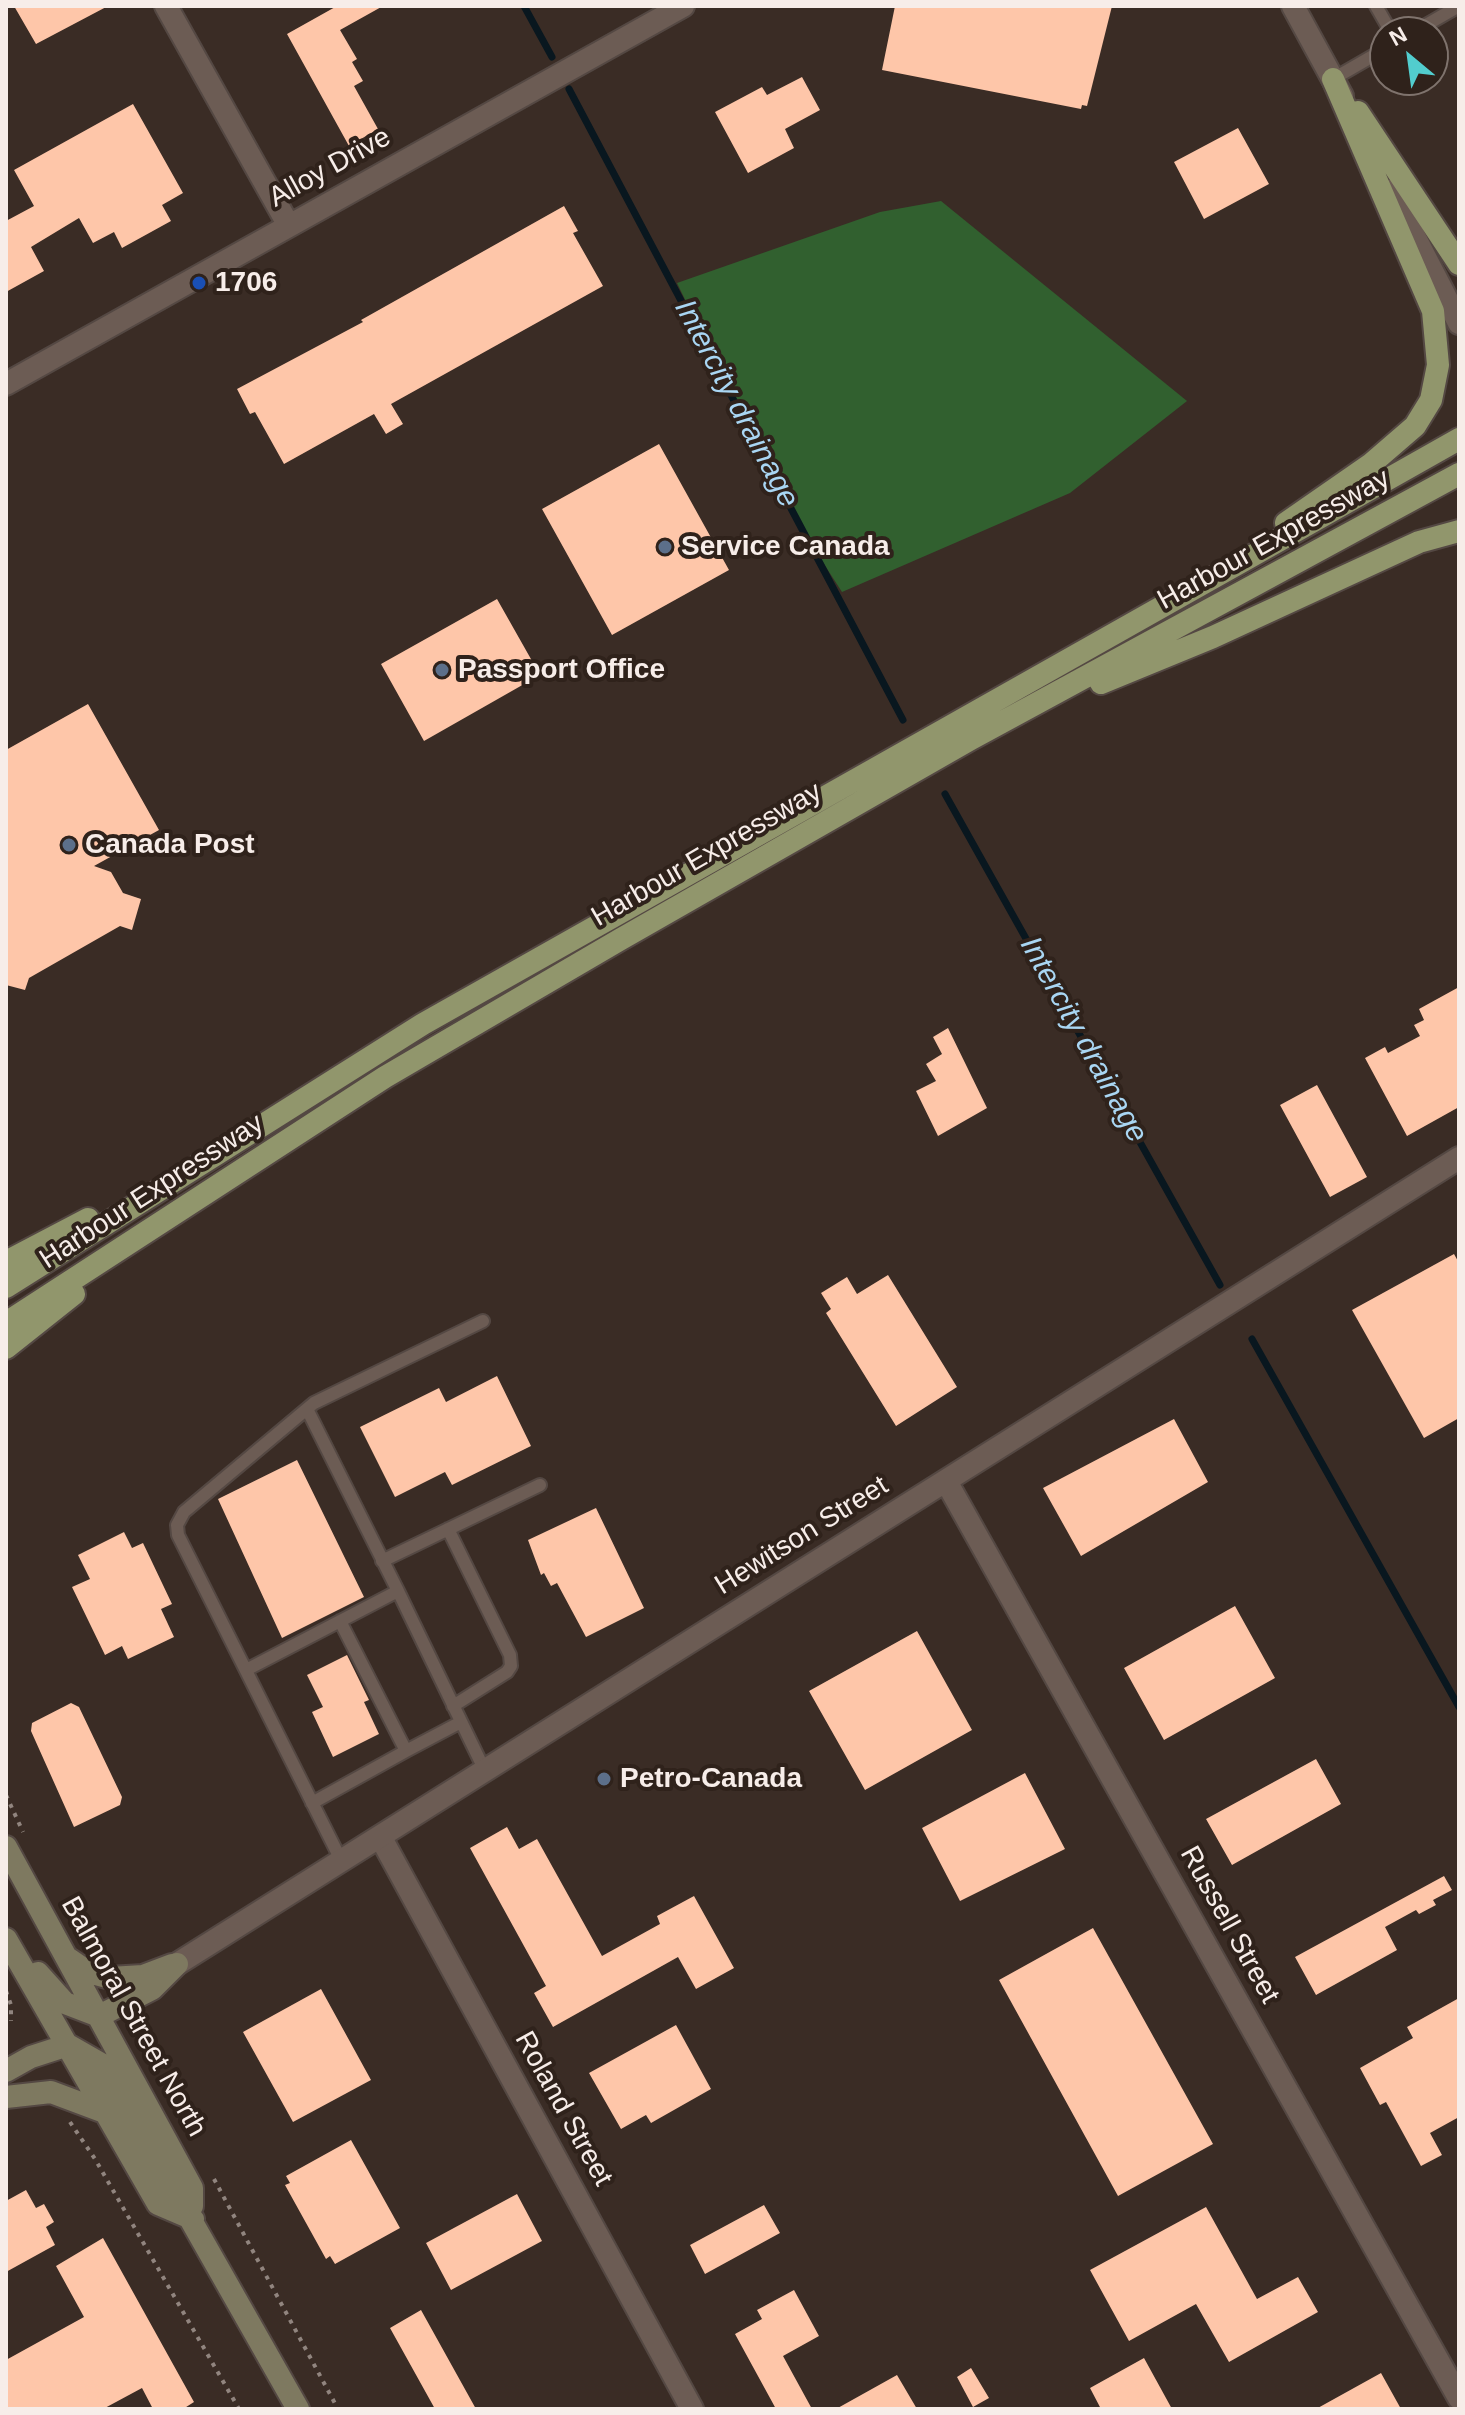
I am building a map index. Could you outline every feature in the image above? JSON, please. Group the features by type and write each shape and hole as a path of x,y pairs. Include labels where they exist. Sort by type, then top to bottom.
{"main road":[{"path":"1333,79 1392,160 1459,264"},
{"path":"1187,593 1371,464 1415,426 1431,400 1438,365 1433,311 1333,79"},
{"name":"Harbour Expressway","path":"6,1287 423,1024 1459,439"},
{"name":"Harbour Expressway","path":"6,1323 385,1077 999,724 1459,474"},
{"path":"999,724 1213,637 1419,542 1459,531"},
{"path":"6,1262 223,1148"},
{"path":"6,1348 183,1207"},
{"name":"Balmoral Street North","path":"6,1847 192,2188 193,2219 298,2409"},
{"path":"6,1926 48,1988 65,2003 99,2016 152,1989 177,1964"},
{"path":"6,1939 158,2204 193,2219"},
{"path":"67,1958 88,1972 110,1978 143,1976 177,1964"},
{"path":"6,2071 31,2057 68,2045 103,2065 193,2219"},
{"path":"6,2097 51,2092 107,2113"}],"street":[{"path":"166,6 289,226"},
{"name":"Alloy Drive","path":"6,384 683,6"},
{"path":"1293,6 1459,323"},
{"name":"Hewitson Street","path":"177,1964 1459,1158"},
{"name":"Russell Street","path":"946,1481 1459,2398"},
{"name":"Roland Street","path":"381,1838 692,2409"}],"lane":[{"path":"1333,79 1369,58"},
{"path":"342,1862 178,1535 177,1525 184,1512 307,1409 483,1321"},
{"path":"307,1409 485,1771"},
{"path":"382,1561 540,1485"},
{"path":"448,1529 510,1655 511,1666 507,1672 453,1706"},
{"path":"246,1670 398,1591"},
{"path":"340,1621 406,1751"},
{"path":"312,1803 461,1722"}],"path":[{"path":"6,1991 11,2005 11,2021"},
{"path":"66,2116 95,2159 239,2409"},
{"path":"212,2175 338,2409"}],"green space":[{"path":"941,201 1187,401 1070,493 842,592 780,496 677,283 880,212"}],"building":[{"path":"14,6 108,6 36,44"},
{"path":"337,6 383,6 340,30 357,59 352,62 363,81 354,86 378,129 349,146 287,34"},
{"path":"895,6 1112,6 1087,106 1082,105 1081,109 882,70"},
{"path":"802,77 820,110 785,129 794,148 748,173 715,112 762,87 767,95"},
{"path":"133,104 183,193 162,205 171,221 122,248 114,232 93,243 79,218 31,247 44,271 6,292 6,221 34,206 14,170"},
{"path":"1238,128 1269,184 1204,219 1174,162"},
{"path":"564,206 578,231 573,233 603,286 391,404 403,424 386,434 374,414 284,464 255,412 250,414 237,389 363,322 361,320"},
{"path":"659,444 729,570 612,635 542,509"},
{"path":"497,599 540,675 424,741 381,664"},
{"name":"Canada Post","path":"88,704 159,830 94,866 111,872 123,893 141,899 132,930 120,926 29,978 25,990 6,985 6,750"},
{"path":"1459,987 1459,1107 1407,1136 1365,1058 1385,1047 1388,1053 1420,1036 1414,1025 1424,1020 1419,1009"},
{"path":"948,1028 987,1108 938,1136 916,1091 936,1081 926,1064 942,1054 933,1037"},
{"path":"1317,1085 1367,1177 1330,1197 1280,1105"},
{"path":"1454,1254 1459,1263 1459,1418 1424,1438 1352,1310"},
{"path":"888,1275 957,1387 896,1426 826,1313 831,1309 821,1293 847,1277 857,1294"},
{"path":"497,1376 531,1446 452,1485 445,1472 395,1497 360,1427 439,1388 446,1402"},
{"path":"1174,1419 1208,1482 1081,1556 1043,1488"},
{"path":"297,1460 364,1597 282,1638 218,1499"},
{"path":"596,1508 644,1608 586,1637 557,1583 551,1586 544,1573 541,1575 528,1540"},
{"path":"124,1532 132,1548 143,1543 172,1604 161,1609 174,1637 128,1659 122,1646 105,1655 72,1587 90,1579 78,1555"},
{"path":"1235,1606 1275,1678 1164,1740 1124,1668"},
{"path":"917,1631 972,1730 865,1790 809,1691"},
{"path":"347,1655 369,1700 364,1702 379,1734 333,1757 312,1712 323,1707 307,1675"},
{"path":"71,1703 79,1707 122,1797 120,1805 74,1827 31,1731 32,1723"},
{"path":"1316,1759 1341,1804 1232,1865 1206,1819"},
{"path":"1025,1773 1065,1849 960,1901 922,1828"},
{"path":"507,1827 519,1849 537,1839 602,1956 660,1924 657,1916 694,1896 734,1968 696,1989 678,1957 553,2027 534,1993 546,1986 470,1848"},
{"path":"1444,1876 1452,1890 1433,1900 1436,1905 1419,1914 1416,1910 1385,1927 1397,1950 1316,1995 1295,1957"},
{"path":"1093,1928 1213,2144 1118,2196 999,1980"},
{"path":"321,1989 371,2080 293,2122 243,2032"},
{"path":"1459,1998 1459,2117 1430,2133 1442,2155 1421,2166 1386,2102 1380,2105 1360,2068 1413,2038 1407,2027"},
{"path":"676,2025 711,2089 651,2123 646,2115 621,2129 589,2073"},
{"path":"351,2140 400,2228 335,2264 330,2256 326,2259 285,2185 290,2183 286,2176"},
{"path":"26,2190 36,2208 44,2204 54,2222 46,2227 55,2245 6,2272 6,2201"},
{"path":"517,2194 542,2241 451,2290 426,2243"},
{"path":"764,2205 780,2233 705,2274 690,2245"},
{"path":"1206,2207 1257,2299 1298,2277 1318,2312 1229,2362 1196,2304 1129,2341 1090,2270"},
{"path":"103,2238 194,2402 183,2409 153,2409 142,2388 103,2409 9,2409 6,2403 6,2360 84,2317 56,2266"},
{"path":"794,2290 819,2336 783,2356 812,2409 776,2409 735,2334 762,2319 757,2310"},
{"path":"421,2310 476,2409 435,2409 390,2328"},
{"path":"1144,2358 1172,2409 1101,2409 1090,2388"},
{"path":"971,2368 989,2398 973,2407 957,2377"},
{"path":"1381,2373 1401,2409 1316,2409"},
{"path":"897,2375 917,2409 836,2409"}],"waterway":[{"name":"Intercity drainage","path":"524,6 552,57"},
{"name":"Intercity drainage","path":"569,89 903,720"},
{"name":"Intercity drainage","path":"945,794 1220,1285"},
{"name":"Intercity drainage","path":"1252,1339 1459,1707"}],"place":[{"name":"1706","path":"199,283"},
{"name":"Service Canada","path":"665,547"},
{"name":"Passport Office","path":"442,670"},
{"name":"Canada Post","path":"69,845"},
{"name":"Petro-Canada","path":"604,1779"}]}
